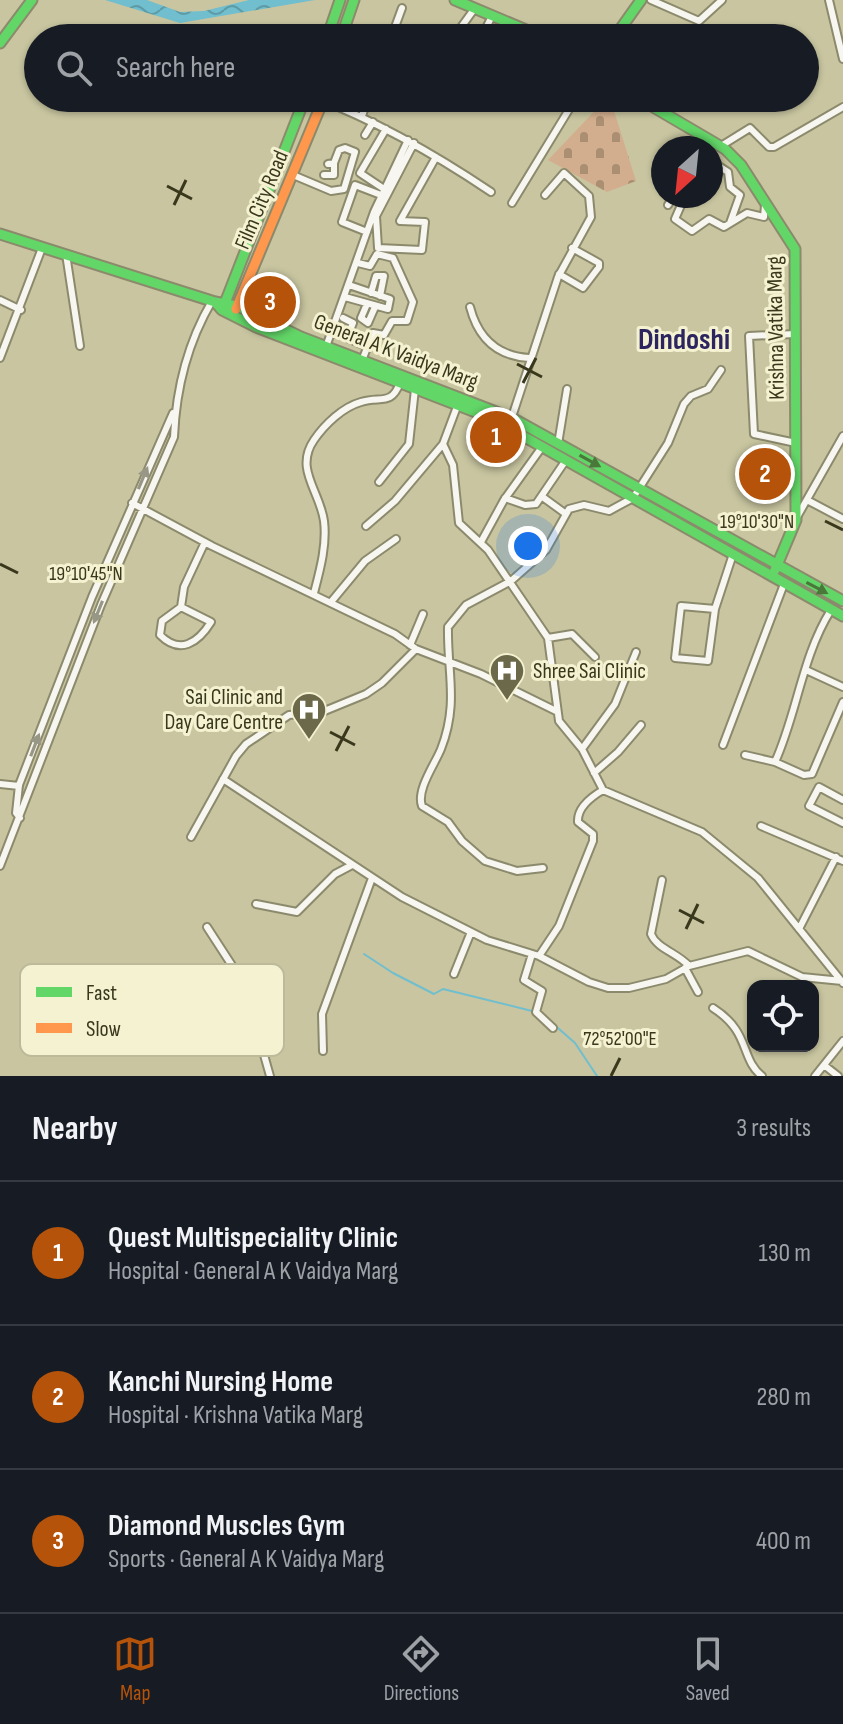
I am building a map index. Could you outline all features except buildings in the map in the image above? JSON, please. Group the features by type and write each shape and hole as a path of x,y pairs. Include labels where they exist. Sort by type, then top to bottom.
{"main road":[{"path":"0,43 32,0"},
{"path":"332,24 340,0"},
{"path":"346,24 354,0"},
{"path":"455,0 511,24"},
{"path":"624,24 641,0"},
{"path":"335,16 347,20"},
{"name":"Film City Road","path":"219,303 299,112"},
{"name":"Film City Road","path":"235,310 293,175 316,112"},
{"name":"Krishna Vatika Marg","path":"660,112 697,136"},
{"name":"Krishna Vatika Marg","path":"723,148 741,165 795,249 796,520 772,577"},
{"name":"General A K Vaidya Marg","path":"0,234 219,303 400,383 510,422 542,447 843,616"},
{"name":"General A K Vaidya Marg","path":"235,310 363,358 558,444 843,601"}],"street":[{"path":"651,0 699,21 722,0"},
{"path":"829,0 843,59"},
{"path":"396,24 402,8"},
{"path":"463,24 475,8"},
{"path":"488,24 492,16"},
{"path":"723,145 750,128 769,147 774,147 843,107"},
{"path":"352,112 411,142 491,192"},
{"path":"362,116 363,112"},
{"path":"512,203 567,112"},
{"path":"364,134 372,121"},
{"path":"382,192 360,173 386,129"},
{"path":"411,142 376,216 378,248 422,250 425,222 400,221 436,157"},
{"path":"327,344 382,192 411,142"},
{"path":"293,175 339,191 348,182 355,152 345,148 339,150 331,164 334,175 324,175"},
{"path":"723,169 728,172 730,187 740,195 730,223"},
{"path":"510,422 559,274 591,217 589,196 564,173 545,195"},
{"path":"367,232 342,222 355,185 382,192"},
{"path":"680,208 675,219 692,231 709,219 724,227 747,213 764,217 765,202"},
{"path":"0,358 21,310 42,248"},
{"path":"559,274 583,288 599,267 599,263 572,248"},
{"path":"66,254 80,346"},
{"path":"358,263 368,267 377,254 393,258 413,302 407,321 392,321 384,335 373,333 363,358"},
{"path":"371,293 376,276 384,276 380,296"},
{"path":"345,297 388,309 390,299 349,285"},
{"path":"0,300 21,310"},
{"path":"20,818 16,813 19,785 132,503 175,409 193,333 219,303"},
{"path":"367,304 361,318 368,323 375,307"},
{"path":"470,307 478,333 487,343 529,358"},
{"path":"343,318 353,323 347,338"},
{"path":"332,332 368,347"},
{"path":"795,334 749,336 754,434 796,443"},
{"path":"543,868 517,871 485,861 448,822 422,806 420,795 441,749 454,704 448,627 454,617 485,593 511,581 546,550 569,509 584,505 609,511 633,498 678,424 684,404 691,396 708,389 721,370"},
{"path":"314,593 325,541 323,518 306,472 305,459 314,440 340,413 361,402 387,401 395,395 400,383"},
{"path":"379,482 409,444 415,389"},
{"path":"558,444 567,389"},
{"path":"366,526 395,501 443,444 458,404"},
{"path":"0,866 141,509 174,437 175,409"},
{"path":"796,520 843,436"},
{"path":"443,444 455,476 459,523 481,542 548,638 559,721 582,749 603,790 702,832 758,878 842,982"},
{"path":"481,542 505,498 542,447"},
{"path":"505,498 531,506 544,498 566,460"},
{"path":"544,498 566,514"},
{"path":"807,500 843,519"},
{"path":"132,503 205,542 314,593 413,647 451,665 481,674 556,711"},
{"path":"331,602 365,561 396,539"},
{"path":"181,607 211,622 201,638 179,647 170,645 160,635 162,621 181,607 184,587 205,542"},
{"path":"715,609 681,606 675,658 708,661 715,609 733,554"},
{"path":"723,745 784,584"},
{"path":"775,762 793,720 806,670 831,610"},
{"path":"191,837 236,756 257,736 289,715 322,712 366,694 382,683 413,647 423,614"},
{"path":"548,638 572,634 595,657"},
{"path":"582,749 615,704 636,652"},
{"path":"806,670 843,687"},
{"path":"745,755 775,762 804,775 812,774 843,702"},
{"path":"594,773 618,752 641,725"},
{"path":"223,779 372,878 471,932 536,955 563,971 608,988 629,988 666,979 687,967 755,952 802,977 842,982"},
{"path":"0,784 19,785 29,791"},
{"path":"843,800 819,787 809,806 843,823"},
{"path":"553,1028 536,1012 542,991 524,980 536,955 559,926 593,841 593,834 578,822 578,816 588,800 603,790"},
{"path":"761,826 843,861"},
{"path":"799,929 836,857"},
{"path":"256,904 297,912 335,874 352,865"},
{"path":"323,1051 322,1014 372,878"},
{"path":"662,880 651,934 657,944 680,956 698,992"},
{"path":"207,927 231,964"},
{"path":"454,974 471,932"},
{"path":"713,1008 741,1035 750,1062 762,1076"},
{"path":"815,1076 843,1041"},
{"path":"264,1056 270,1076"},
{"path":"824,1065 838,1076"}],"green space":[{"path":"594,112 614,112 636,181 607,192 548,160"}],"water":[{"path":"105,0 147,0 180,12 204,11 249,0 315,0 180,23"}],"waterway":[{"path":"364,954 434,994 443,989 532,1011"},
{"path":"542,1014 575,1043 597,1076"}],"traffic: fast":[{"path":"0,43 32,0"},
{"path":"332,24 340,0"},
{"path":"346,24 354,0"},
{"path":"455,0 512,24"},
{"path":"624,24 641,0"},
{"path":"225,303 300,112"},
{"path":"662,112 725,149 741,165 795,249 796,520 775,570"},
{"path":"0,234 215,302 237,306 301,337 512,418 843,601"},
{"path":"215,302 222,310 256,327 491,418 843,616"}],"traffic: slow":[{"path":"236,309 318,112"}],"place":[{"name":"Diamond Muscles Gym","path":"270,302"},
{"name":"Quest Multispeciality Clinic","path":"496,437"},
{"name":"Kanchi Nursing Home","path":"765,474"},
{"name":"Shree Sai Clinic","path":"507,702"},
{"name":"Sai Clinic and Day Care Centre","path":"309,741"}],"district":[{"name":"Dindoshi","path":"684,340"}]}
